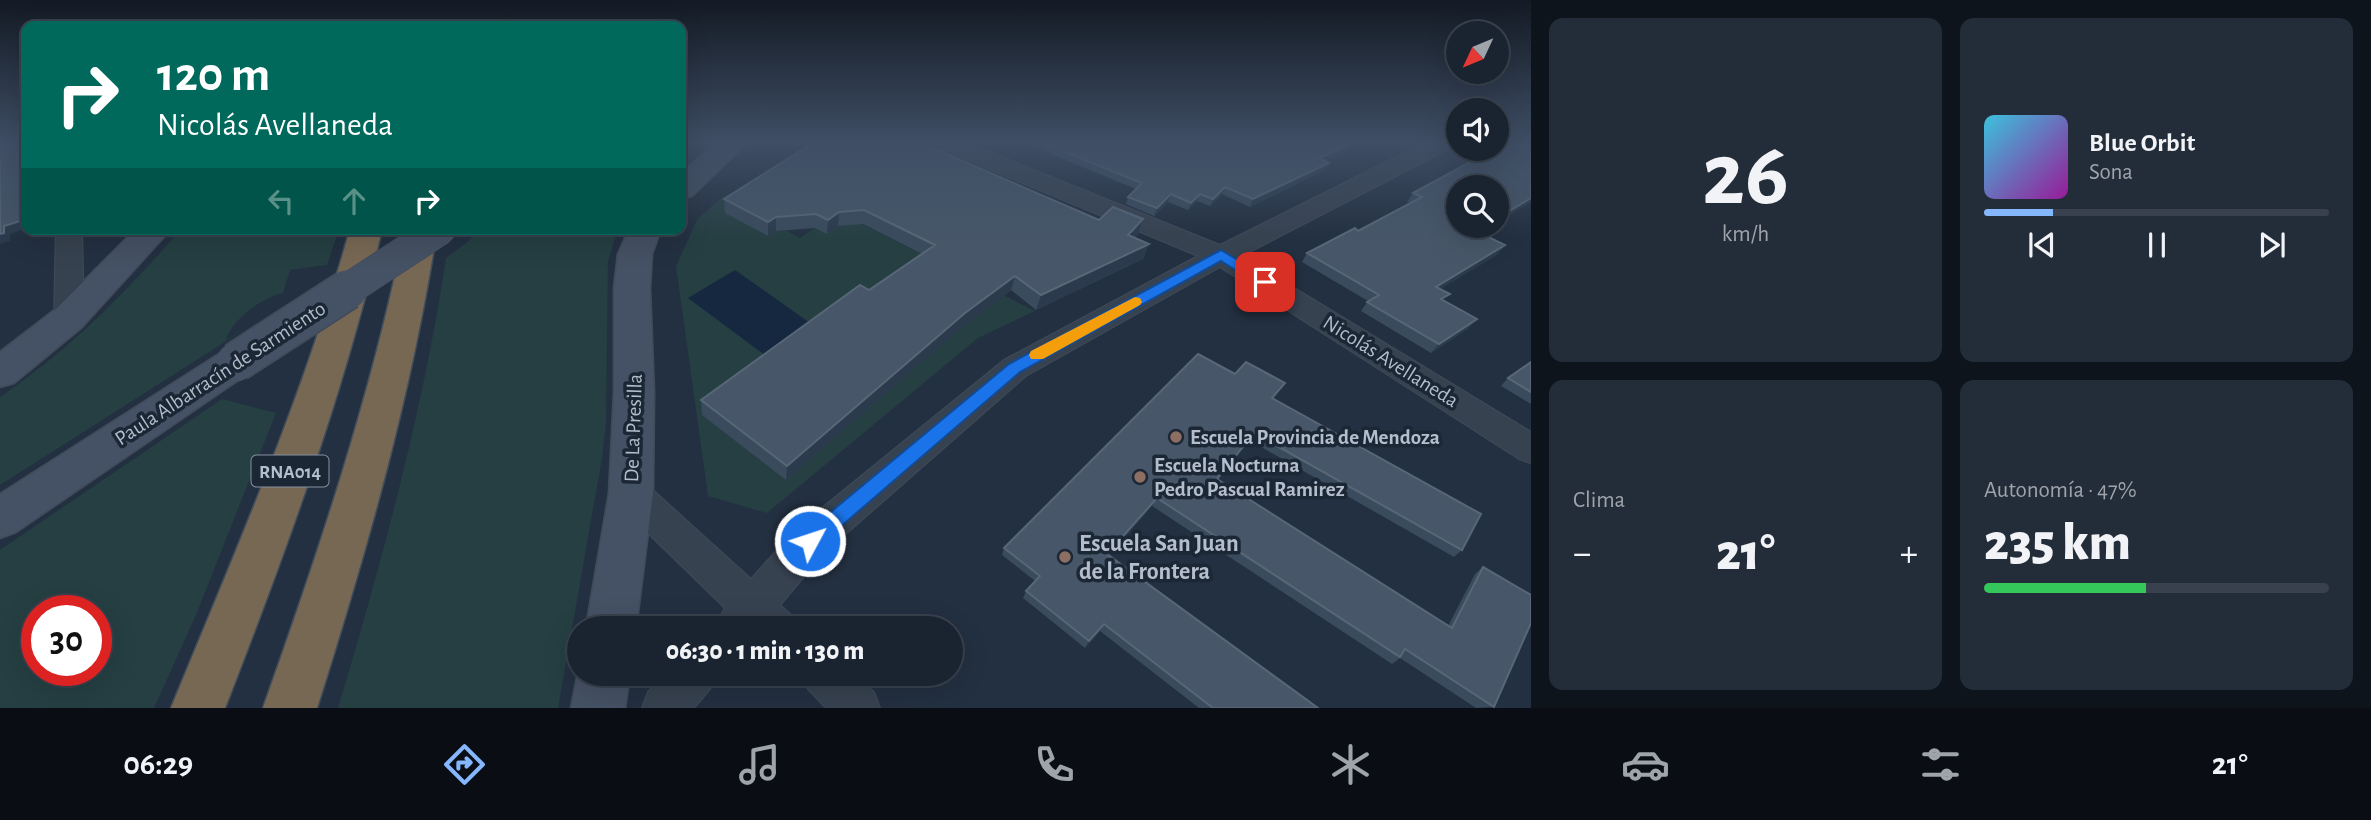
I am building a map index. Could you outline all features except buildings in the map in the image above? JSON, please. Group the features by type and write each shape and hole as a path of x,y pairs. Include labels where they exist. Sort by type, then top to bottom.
{"highway":[{"name":"RNA014","path":"198,708 302,437 330,354 364,235"},
{"name":"RNA014","path":"290,708 376,429 420,235"}],"street":[{"name":"Nicolás Avellaneda","path":"1023,174 1221,255 1531,449"},
{"path":"758,616 810,541 1014,368 1221,255 1381,174"},
{"path":"69,235 69,318"},
{"path":"0,373 69,318 149,235"},
{"name":"Paula Albarracín de Sarmiento","path":"0,518 431,235"},
{"name":"De La Presilla","path":"613,616 631,493 635,392 632,288 635,254 643,235"},
{"path":"631,493 749,616"},
{"path":"598,708 601,686"},
{"path":"664,708 684,686"},
{"path":"836,686 859,708"}],"green space":[{"path":"724,196 800,238 838,212 1035,311 978,338 767,513 708,496 676,266 698,218"},
{"path":"176,235 337,235 327,265 290,270 283,293 266,299 249,310 234,324 226,340 250,326 0,485 0,397 73,340 140,275"},
{"path":"476,235 616,235 608,261 606,423 602,458 574,616 567,616 567,657 558,708 338,708 400,485 437,315 446,258"},
{"path":"222,399 276,413 196,615 154,708 0,708 0,550"}],"water":[{"path":"735,270 817,328 770,359 688,298"}],"slow traffic":[{"path":"1037,355 1135,302"}],"place":[{"name":"Escuela Provincia de Mendoza","path":"1176,437"},
{"name":"Escuela Nocturna Pedro Pascual Ramirez","path":"1140,477"},
{"name":"Escuela San Juan de la Frontera","path":"1065,557"}],"route":[{"path":"810,541 1014,368 1221,255 1265,282"}]}
